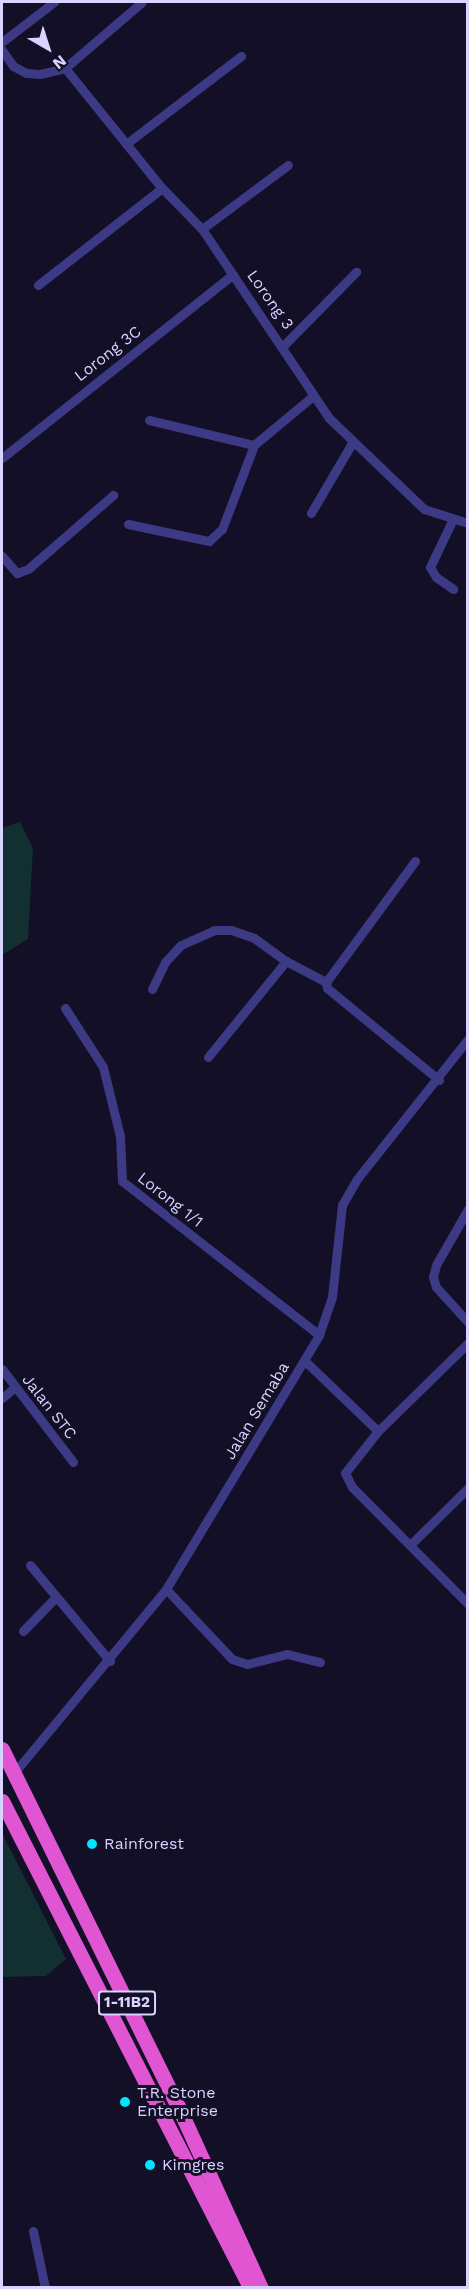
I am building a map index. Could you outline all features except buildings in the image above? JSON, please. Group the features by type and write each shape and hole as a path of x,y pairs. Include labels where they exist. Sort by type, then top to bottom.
{"highway":[{"name":"1-11B2","path":"2,1749 178,2106 243,2261 261,2288"},
{"path":"2,1801 243,2261 250,2288"},
{"path":"243,2261 245,2288"},
{"path":"243,2261 271,2288"}],"street":[{"path":"2,42 54,2"},
{"path":"2,50 5,64 26,73 40,74 65,68 142,2"},
{"path":"126,144 241,56"},
{"name":"Lorong 3","path":"65,68 162,188 202,229 284,345 314,396 352,443 424,509 468,523"},
{"path":"202,229 288,165"},
{"path":"38,285 162,188"},
{"path":"284,345 356,272"},
{"name":"Lorong 3C","path":"2,458 233,274"},
{"path":"128,524 209,541 222,530 254,445 314,396"},
{"path":"149,420 254,445"},
{"path":"310,513 352,443"},
{"path":"2,556 15,572 28,569 113,495"},
{"path":"453,519 430,567 436,577 453,589"},
{"path":"415,861 326,982 327,988 439,1080"},
{"path":"152,989 165,962 181,945 214,930 231,930 254,938 286,961 326,982"},
{"path":"208,1057 286,961"},
{"name":"Lorong 1/1","path":"64,1008 103,1066 120,1136 122,1181 319,1335"},
{"name":"Jalan Semaba","path":"14,1773 110,1661 166,1589 319,1335 332,1297 342,1205 357,1179 439,1080 468,1039"},
{"path":"468,1209 436,1265 433,1277 436,1287 468,1322"},
{"path":"468,1343 378,1431 352,1460 346,1477 468,1604"},
{"path":"305,1361 378,1431"},
{"name":"Jalan STC","path":"2,1369 73,1462"},
{"path":"2,1398 15,1387"},
{"path":"411,1544 468,1488"},
{"path":"30,1565 110,1661"},
{"path":"166,1589 232,1659 247,1664 287,1654 320,1662"},
{"path":"23,1631 56,1597"},
{"path":"33,2231 45,2288"}],"green space":[{"path":"20,822 33,848 28,939 2,955 2,828"},
{"path":"2,1833 66,1959 46,1976 2,1977"}],"place":[{"name":"Rainforest","path":"92,1844"},
{"name":"T.R. Stone Enterprise","path":"125,2102"},
{"name":"Kimgres","path":"150,2165"}]}
